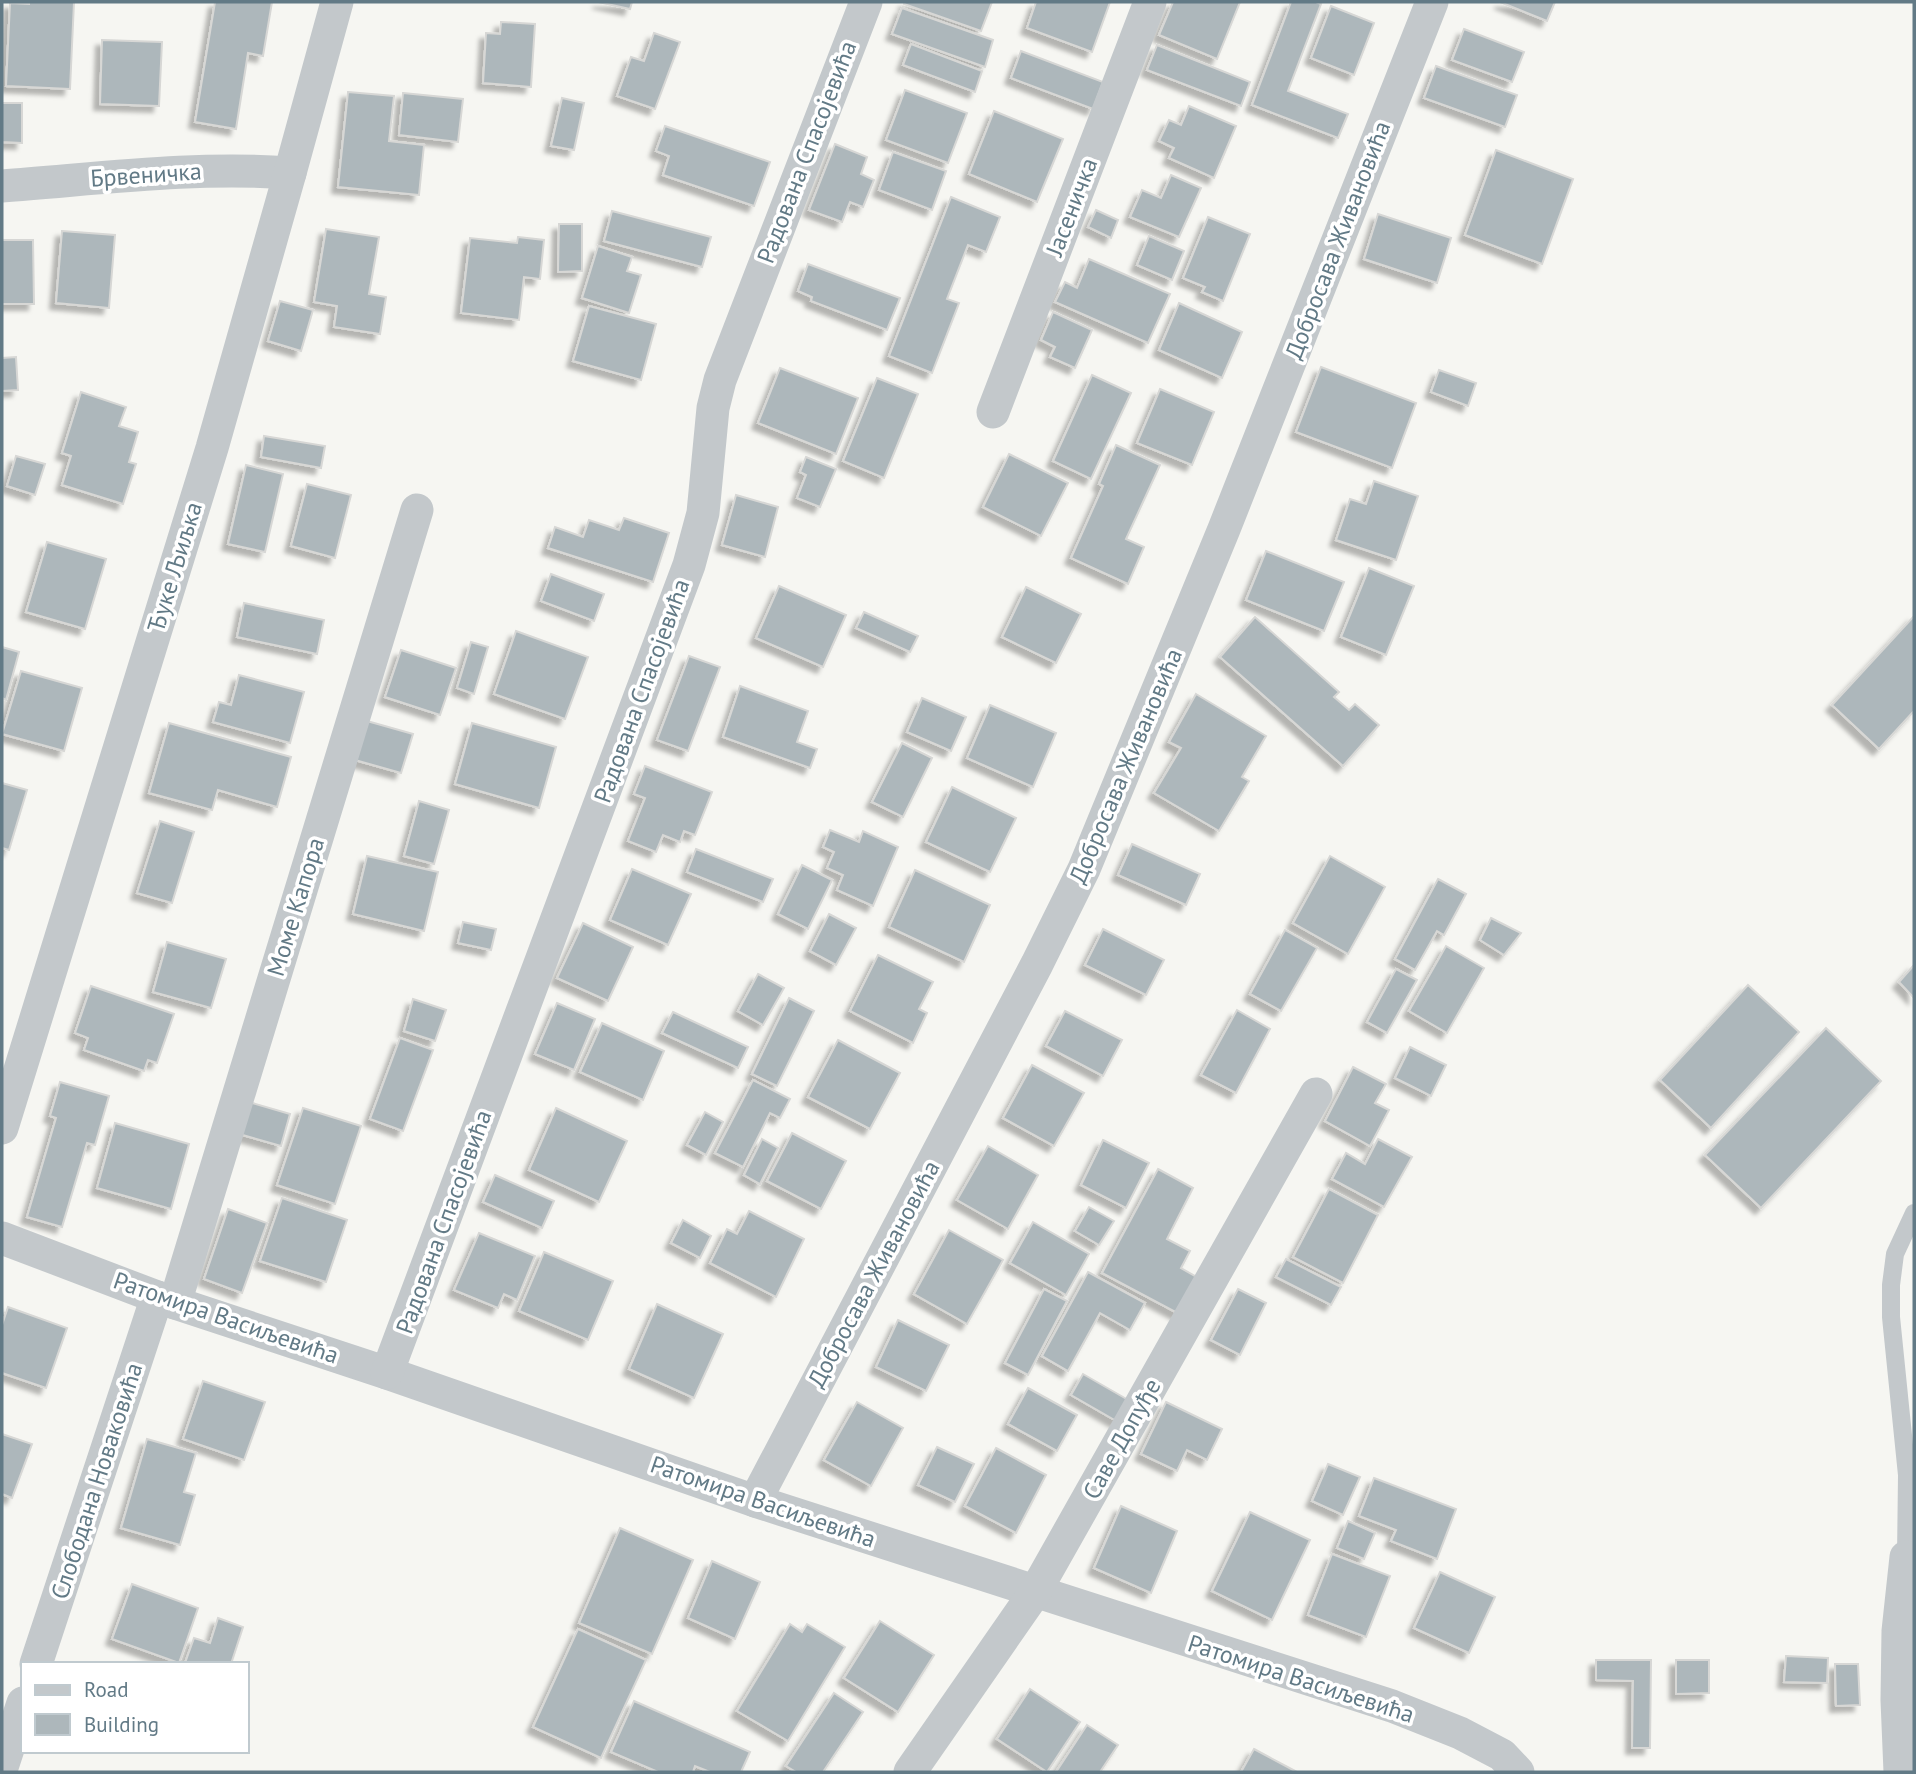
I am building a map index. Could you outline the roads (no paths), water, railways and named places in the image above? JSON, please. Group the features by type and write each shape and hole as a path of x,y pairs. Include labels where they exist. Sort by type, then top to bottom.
{"street":[{"name":"Ђуке Љиљка","path":"2,1128 212,448 337,2"},
{"name":"Радована Спасојевића","path":"387,1373 689,565 703,513 713,408 720,380 866,2"},
{"name":"Јасеничка","path":"993,412 1150,2"},
{"name":"Добросава Живановића","path":"755,1501 1037,964 1084,869 1224,529 1432,2"},
{"name":"Брвеничка","path":"2,186 209,170 290,173"},
{"name":"Моме Капора","path":"166,1300 417,510"},
{"name":"Саве Допуђе","path":"910,1772 1035,1592 1316,1094"},
{"name":"Ратомира Васиљевића","path":"2,1238 166,1300 387,1373 755,1501 1392,1706 1460,1733 1502,1755 1518,1772"},
{"name":"Слободана Новаковића","path":"37,1662 166,1300"},
{"path":"1900,1772 1898,1631 1906,1557"},
{"path":"2,1767 21,1709"}],"lane":[{"path":"1906,1557 1907,1475 1891,1317 1891,1285 1895,1254 1914,1213"}]}
